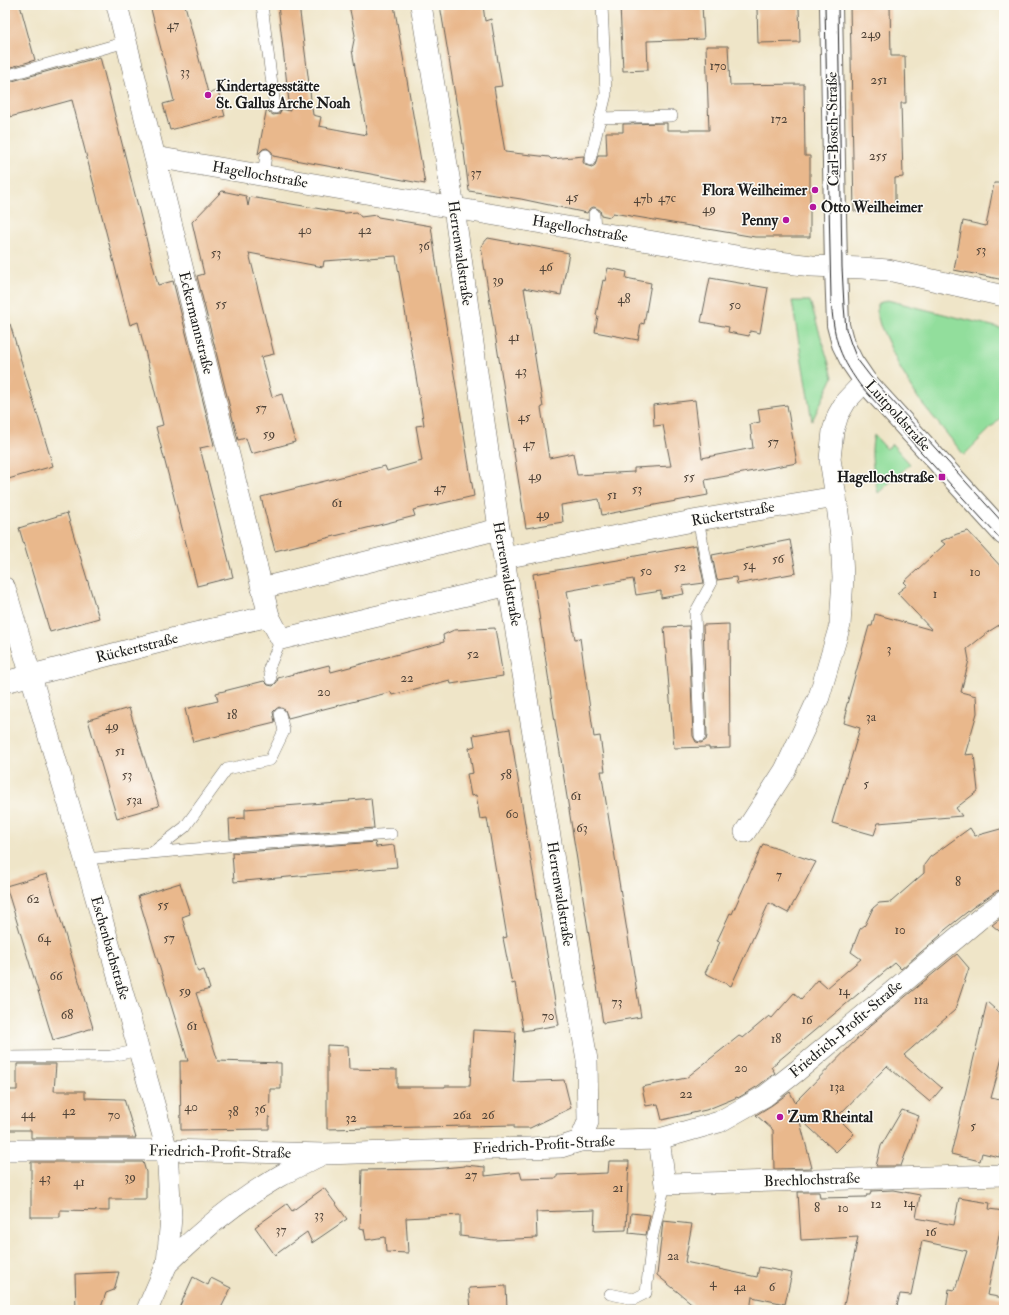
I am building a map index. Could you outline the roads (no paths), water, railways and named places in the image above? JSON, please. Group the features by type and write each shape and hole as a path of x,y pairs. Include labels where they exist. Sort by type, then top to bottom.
{"street":[{"name":"Eckermannstraße","path":"117,5 269,616 281,639"},
{"name":"Herrenwaldstraße","path":"421,5 454,208 499,529 587,1060 588,1122 580,1141"},
{"name":"Carl-Bosch-Straße","path":"831,5 838,325"},
{"name":"Hagellochstraße","path":"155,157 264,165 454,208 595,223 754,259 812,266 836,266 888,270 1004,296"},
{"name":"Luitpoldstraße","path":"838,325 843,344 852,362 865,381 1004,534"},
{"path":"744,832 785,770 819,697 840,625 843,578 841,537 830,460 833,431 838,415 846,400 865,381"},
{"name":"Rückertstraße","path":"504,558 698,520 836,497"},
{"path":"262,588 499,529"},
{"path":"281,639 509,585"},
{"name":"Eschenbachstraße","path":"5,588 85,859 167,1150 171,1217 167,1264 146,1310"},
{"name":"Rückertstraße","path":"5,682 191,634 269,616"},
{"name":"Friedrich-Profit-Straße","path":"5,1150 167,1150 324,1154 561,1147 580,1141 659,1139 719,1122 765,1096 1004,901"},
{"path":"659,1139 665,1184"},
{"path":"167,1264 196,1236 233,1208 278,1177 324,1154"},
{"name":"Brechlochstraße","path":"665,1184 1004,1175"}],"lane":[{"path":"262,5 275,108"},
{"path":"590,160 606,94 602,5"},
{"path":"5,76 126,42"},
{"path":"600,118 672,116"},
{"path":"698,520 711,584 695,613 700,736"},
{"path":"271,679 269,668 281,639"},
{"path":"153,853 185,827 227,769 270,760 284,731 280,714"},
{"path":"85,859 391,834"},
{"path":"5,1057 111,1056 139,1050"},
{"path":"610,1294 634,1299 646,1293 652,1239 665,1184"}],"tram line":[{"path":"825,5 831,299 835,334 838,344 846,363 860,385 1004,543"},
{"path":"838,5 842,267 846,329 857,359 870,376 1004,524"}],"place":[{"name":"Kindertagesstätte St. Gallus Arche Noah","path":"208,95"},
{"name":"Flora Weilheimer","path":"815,190"},
{"name":"Otto Weilheimer","path":"813,207"},
{"name":"Penny","path":"786,220"},
{"name":"Hagellochstraße","path":"942,477"},
{"name":"Zum Rheintal","path":"780,1117"}]}
